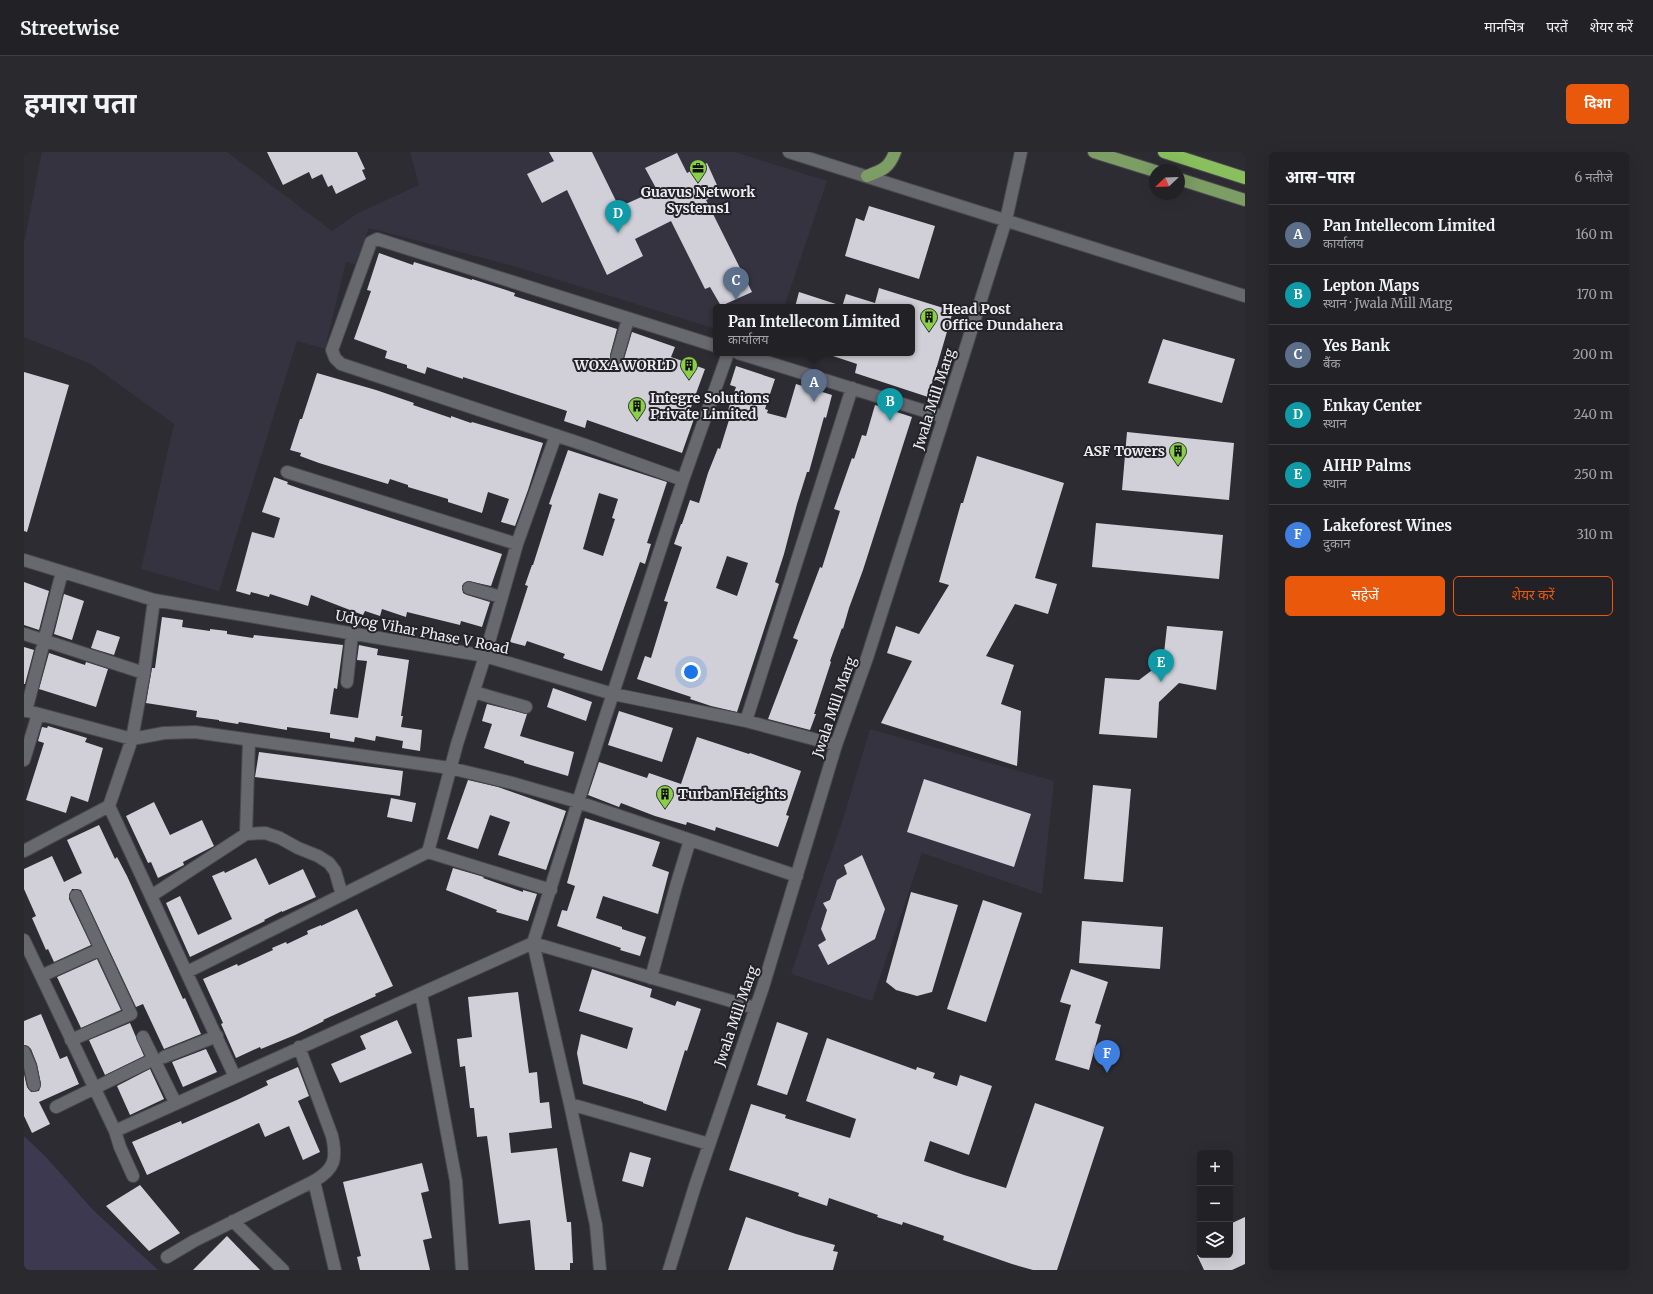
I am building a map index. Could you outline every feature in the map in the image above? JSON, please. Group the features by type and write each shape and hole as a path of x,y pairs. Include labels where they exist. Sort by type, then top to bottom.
{"highway":[{"path":"1164,152 1245,178"}],"main road":[{"path":"867,176 882,171 891,162 895,152"},
{"path":"1094,152 1149,169"},
{"path":"1185,181 1245,200"}],"street":[{"path":"789,152 1245,296"},
{"name":"Jwala Mill Marg","path":"670,1270 709,1144 763,987 836,745 867,658 1006,220 1021,152"},
{"path":"683,480 556,435 341,364 335,358 332,350 371,242 377,239 713,345"},
{"path":"617,357 628,319"},
{"path":"600,1270 596,1225 533,944 683,480 727,356"},
{"path":"748,356 944,417"},
{"path":"746,721 852,388"},
{"path":"428,852 450,768 485,656 517,544 556,435"},
{"path":"287,472 517,544"},
{"name":"Udyog Vihar Phase V Road","path":"24,560 154,600 485,656 613,694 746,721 836,745"},
{"path":"62,572 25,710 132,739 164,733 195,732 450,768 512,783 578,802 796,876"},
{"path":"469,588 501,597"},
{"path":"24,851 109,806 132,739 144,673 154,600"},
{"path":"24,634 144,673"},
{"path":"347,682 352,634"},
{"path":"474,692 526,707"},
{"path":"24,760 38,714"},
{"path":"246,834 249,740"},
{"path":"109,806 235,1077"},
{"path":"151,896 246,834 265,833 280,838 298,848 324,859 329,863 335,871 342,895"},
{"path":"651,978 690,840"},
{"path":"187,972 428,852 551,890"},
{"path":"71,1040 131,1014 76,896"},
{"path":"24,940 29,961 41,976 115,1131 120,1147 133,1176"},
{"path":"115,1131 176,1102 533,944 755,1008"},
{"path":"41,976 101,949"},
{"path":"421,994 456,1181 462,1270"},
{"path":"56,1107 159,1058 217,1036"},
{"path":"143,1037 159,1058 176,1102"},
{"path":"167,1257 233,1221 314,1182 324,1175 334,1163 336,1150 332,1136 299,1047"},
{"path":"24,1052 30,1066 34,1085"},
{"path":"570,1104 709,1144"},
{"path":"314,1182 335,1270"},
{"path":"233,1221 283,1270"}],"shaded area":[{"path":"42,152 227,152 332,231 358,213 419,185 410,152 735,152 827,181 785,304 713,304 713,328 517,267 369,228 355,264 346,262 325,349 297,341 219,591 141,569 174,424 91,364 24,337 24,243"},
{"path":"870,729 1054,781 1042,894 922,853 872,1001 791,974 841,825"},
{"path":"24,1136 45,1156 93,1210 158,1270 24,1270"}],"building":[{"path":"267,152 357,152 365,169 362,170 366,179 336,194 332,185 328,187 322,174 312,179 309,172 283,185"},
{"path":"549,152 592,152 619,207 657,190 645,168 677,153 687,173 707,163 721,194 706,200 752,292 725,304 720,304 710,287 705,289 671,221 635,239 643,256 607,275 567,190 542,203 527,174 554,161"},
{"path":"869,206 935,226 919,279 845,256 856,218 864,221"},
{"path":"379,253 413,265 414,262 472,279 515,293 514,296 617,329 610,355 610,359 615,364 619,364 624,359 632,332 675,347 671,357 705,369 690,410 696,413 682,453 587,420 585,428 564,421 567,411 463,377 463,379 427,367 425,374 407,368 407,365 385,358 387,351 354,339 371,291 367,290"},
{"name":"Head Post Office Dundahera","path":"879,288 953,311 928,397 855,373 857,364 833,356 915,356 915,304 843,304 846,294 875,303"},
{"path":"799,292 836,304 796,304"},
{"path":"1163,339 1235,359 1222,403 1148,383"},
{"path":"736,366 775,379 765,409 768,410 767,413 786,418 796,384 832,395 826,418 824,417 809,472 807,472 797,504 775,582 779,584 737,712 711,706 690,699 691,697 637,679 645,656 651,658 668,602 664,601 682,547 674,544 681,524 690,500 699,503 708,473 718,448 720,449 729,420 725,419 736,387 730,385","holes":["727,556 748,563 737,596 716,588"]},
{"path":"24,372 69,385 27,532 24,531"},
{"path":"317,373 376,390 451,418 451,416 543,443 515,526 501,522 509,499 488,492 482,513 448,502 448,499 408,487 408,485 390,479 388,484 319,463 300,456 301,453 290,450"},
{"path":"875,405 912,417 863,570 843,629 842,628 830,661 831,662 814,714 816,714 810,730 768,719 798,640 793,638 820,567 822,568 840,511 834,509 852,458 854,459 862,435 866,436"},
{"name":"ASF Towers","path":"1127,432 1234,443 1229,500 1122,490"},
{"path":"568,450 667,482 647,543 651,544 645,564 640,562 602,671 563,658 565,654 527,641 525,646 510,642 528,586 525,585 552,505 549,504","holes":["599,493 618,499 612,518 615,519 603,556 583,549"]},
{"path":"977,456 1064,483 1035,578 1057,584 1048,614 1015,604 986,656 1014,665 1001,704 1021,711 1017,766 881,723 912,661 887,653 896,626 919,634 949,585 939,582 961,503 963,503"},
{"path":"274,477 288,482 287,484 304,490 502,554 491,586 468,581 462,586 463,593 490,602 482,627 461,621 460,625 407,612 406,617 382,609 380,616 365,611 363,615 311,595 308,606 270,594 269,597 251,592 250,595 236,591 252,532 274,538 280,518 262,512"},
{"path":"1096,523 1223,535 1219,579 1092,567"},
{"path":"24,582 49,591 39,630 24,625"},
{"path":"64,594 84,601 72,640 54,634"},
{"path":"162,617 183,620 182,627 210,631 210,629 227,631 227,634 253,638 254,635 343,645 337,689 334,688 330,714 358,718 367,661 357,660 359,645 378,649 377,655 409,660 401,716 403,716 401,727 422,730 420,751 402,748 403,741 376,736 375,741 355,737 354,742 330,738 330,733 287,727 287,730 196,717 197,711 146,703 152,668 155,668"},
{"path":"1167,626 1223,631 1216,690 1179,683 1159,702 1157,738 1099,734 1105,678 1139,680 1163,662"},
{"path":"97,630 120,637 114,655 91,648"},
{"path":"24,647 34,650 25,684 24,684"},
{"path":"49,653 85,665 86,662 108,669 96,707 39,689"},
{"path":"553,688 592,702 586,721 547,707"},
{"path":"487,704 527,714 520,736 574,752 568,776 524,763 524,761 484,748 492,724 482,721"},
{"path":"619,711 673,728 662,762 608,745"},
{"path":"48,726 87,738 85,742 103,748 88,802 71,796 66,813 26,800 44,743 38,741 42,727 47,728"},
{"path":"697,737 749,754 750,753 801,771 786,815 789,816 778,847 716,827 715,831 687,822 686,825 655,816 621,803 619,807 588,795 599,762 647,778 649,773 681,784"},
{"path":"259,752 403,771 400,796 255,777"},
{"path":"924,779 1031,814 1014,867 907,832"},
{"path":"468,780 498,787 566,811 546,870 498,855 510,822 490,815 478,849 447,839"},
{"path":"1093,785 1131,789 1123,882 1084,879"},
{"path":"391,798 416,803 412,822 387,817"},
{"path":"154,802 170,835 202,820 214,846 183,862 184,865 158,878 151,862 148,863 126,816"},
{"path":"585,818 660,842 652,866 669,872 658,914 603,896 596,918 646,937 640,956 557,926 562,910 567,911 575,886 567,883"},
{"path":"99,825 115,859 117,857 127,876 183,999 185,998 201,1034 164,1049 143,1004 136,1007 81,890 72,889 69,899 91,945 54,962 48,949 46,950 32,918 36,916 24,889 24,869 52,856 64,882 82,873 67,840"},
{"path":"862,855 885,909 875,939 828,965 818,945 826,940 821,929 827,910 823,903 830,900 837,880 847,874 844,865"},
{"path":"256,858 269,885 303,869 316,897 282,911 264,920 265,921 190,957 166,903 180,896 198,935 232,919 212,876 224,871 225,873"},
{"path":"453,868 484,877 483,878 523,892 523,890 537,894 528,921 496,912 497,910 446,890"},
{"path":"911,892 958,905 932,992 917,996 896,990 886,982"},
{"path":"983,900 1022,913 986,1022 947,1009"},
{"path":"357,909 393,986 375,994 376,996 323,1020 324,1021 295,1035 261,1049 260,1047 236,1058 221,1024 223,1023 203,979 237,964 238,966 273,950 272,948 286,942 287,944 308,934 307,931"},
{"path":"1082,921 1163,927 1160,969 1079,963"},
{"path":"97,959 121,1010 81,1028 57,977"},
{"path":"592,969 652,989 650,997 675,1006 677,1001 701,1009 687,1051 685,1050 666,1111 643,1102 583,1084 577,1053 581,1034 627,1049 633,1028 579,1011"},
{"path":"1071,969 1108,982 1095,1023 1101,1025 1089,1070 1055,1060 1071,1005 1060,1002"},
{"path":"518,992 529,1073 537,1072 540,1103 549,1102 552,1128 509,1133 511,1153 557,1148 567,1222 571,1222 573,1263 570,1263 570,1270 535,1270 530,1220 499,1224 487,1136 477,1137 474,1108 470,1108 465,1066 460,1067 457,1039 472,1037 468,997"},
{"path":"41,1014 60,1059 67,1056 79,1084 39,1102 50,1124 32,1133 24,1116 24,1074 27,1087 31,1092 39,1091 41,1084 37,1064 31,1049 24,1045 24,1021"},
{"path":"397,1020 412,1053 340,1083 331,1064 366,1049 360,1036"},
{"path":"777,1022 808,1033 787,1095 757,1085"},
{"path":"130,1023 144,1056 105,1075 89,1040"},
{"path":"827,1038 916,1070 917,1067 935,1073 933,1078 957,1086 960,1075 992,1086 969,1155 930,1141 924,1161 964,1175 1006,1188 1035,1103 1104,1127 1057,1270 1033,1270 1012,1264 943,1240 944,1236 903,1222 902,1225 877,1217 878,1215 829,1198 827,1206 798,1196 799,1193 729,1170 751,1104 786,1115 785,1118 850,1138 856,1119 806,1101"},
{"path":"206,1049 217,1072 183,1087 172,1062"},
{"path":"298,1067 309,1096 298,1101 320,1152 303,1160 289,1126 265,1137 259,1123 147,1175 132,1142 181,1121 182,1124 239,1099 268,1085 266,1081"},
{"path":"150,1069 164,1099 130,1115 117,1086"},
{"path":"630,1152 651,1158 643,1187 622,1181"},
{"path":"422,1163 429,1191 421,1193 432,1238 423,1240 430,1270 360,1270 357,1257 361,1256 343,1182"},
{"path":"140,1185 180,1233 149,1251 106,1206"},
{"path":"746,1217 796,1234 835,1245 833,1251 838,1252 833,1270 728,1270"},
{"path":"1245,1217 1245,1264 1232,1270 1204,1270 1198,1258 1233,1258 1233,1223"},
{"path":"227,1236 260,1270 193,1270"}],"place":[{"name":"Guavus Network Systems1","path":"698,183"},
{"name":"Enkay Center","path":"618,233"},
{"name":"Yes Bank","path":"736,300"},
{"name":"Head Post Office Dundahera","path":"929,332"},
{"name":"WOXA WORLD","path":"689,380"},
{"name":"Pan Intellecom Limited","path":"814,402"},
{"name":"Integre Solutions Private Limited","path":"637,421"},
{"name":"Lepton Maps","path":"890,421"},
{"name":"ASF Towers","path":"1178,466"},
{"name":"AIHP Palms","path":"1161,682"},
{"name":"Turban Heights","path":"665,809"},
{"name":"Lakeforest Wines","path":"1107,1073"}]}
